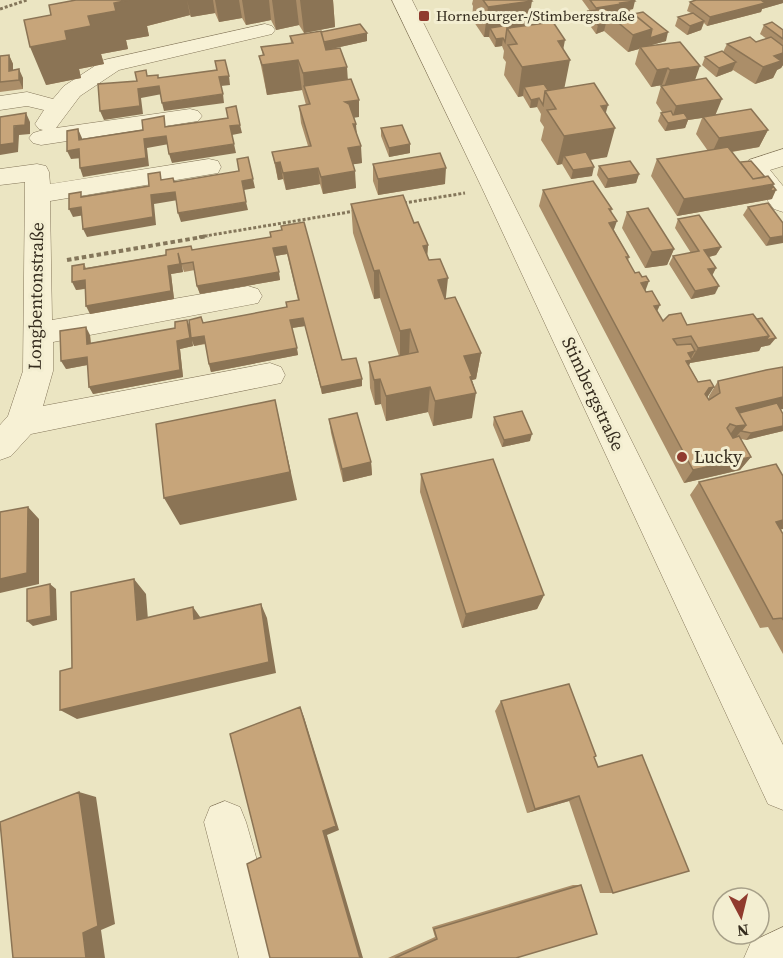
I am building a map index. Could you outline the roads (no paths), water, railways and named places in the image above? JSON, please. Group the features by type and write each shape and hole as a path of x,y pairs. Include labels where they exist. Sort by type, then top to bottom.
{"street":[{"name":"Stimbergstraße","path":"402,0 495,188 783,789"},
{"name":"Longbentonstraße","path":"0,446 22,423 38,370 38,183 41,134 58,107 72,91 112,64 265,30"},
{"path":"0,104 27,99 58,107"},
{"path":"41,138 190,116"},
{"path":"783,157 758,166 758,172 783,203"},
{"path":"0,177 38,183 209,167"},
{"path":"38,334 248,296"},
{"path":"22,423 270,375"},
{"path":"225,822 262,958"},
{"path":"768,958 783,950"}],"place":[{"name":"Horneburger-/Stimbergstraße","path":"424,16"},
{"name":"Lucky","path":"682,457"}]}
